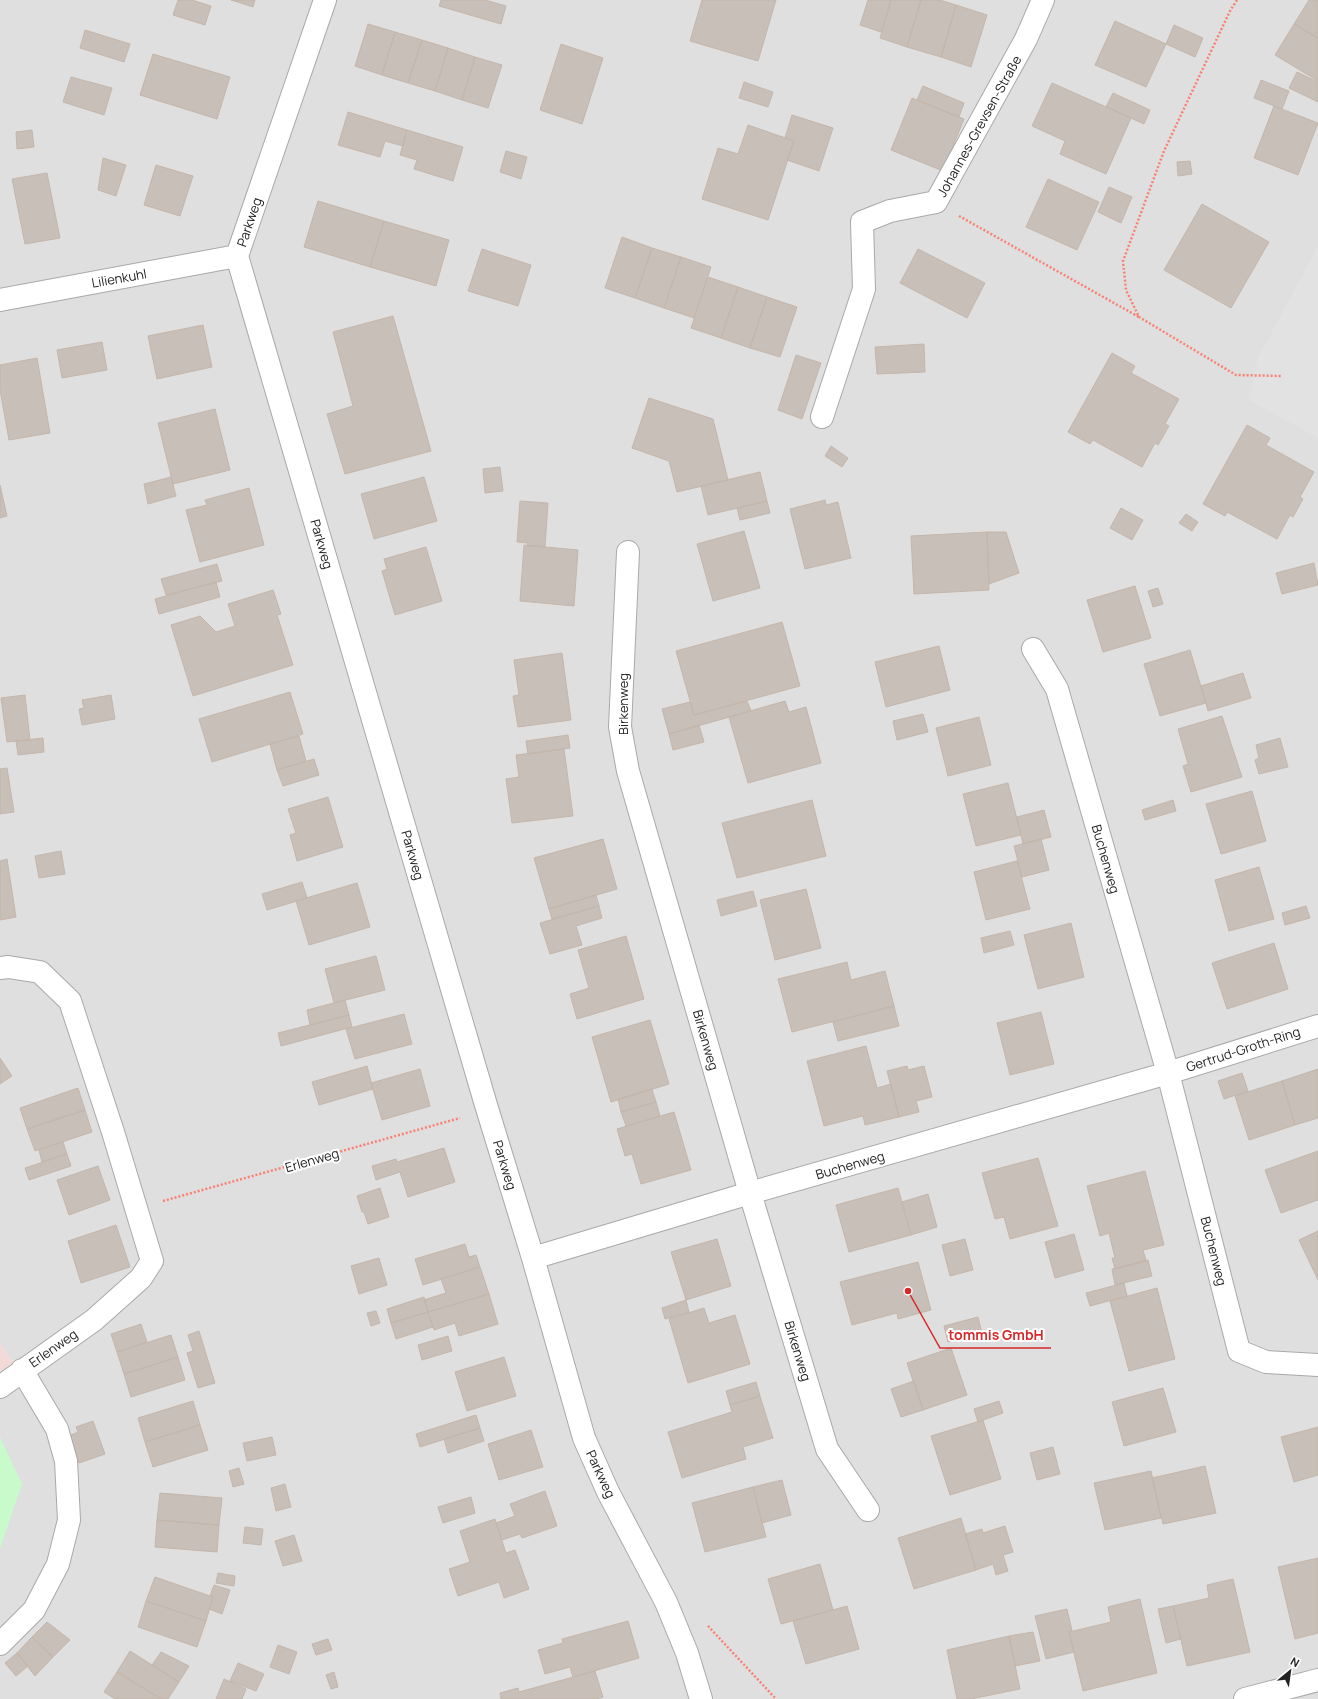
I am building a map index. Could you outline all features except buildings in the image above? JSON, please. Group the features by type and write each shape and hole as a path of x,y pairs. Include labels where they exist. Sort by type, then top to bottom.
{"street":[{"name":"Parkweg","path":"325,0 237,256 486,1106 533,1258 584,1438 608,1492 666,1602 687,1653 701,1699"},
{"name":"Johannes-Grevsen-Straße","path":"822,417 864,289 862,222 890,211 936,202 1026,39 1043,0"},
{"name":"Lilienkuhl","path":"0,300 237,256"},
{"name":"Birkenweg","path":"628,552 620,727 628,771 750,1193 827,1449 868,1510"},
{"name":"Buchenweg","path":"1033,649 1057,689 1168,1073 1239,1351 1266,1362 1318,1365"},
{"name":"Erlenweg","path":"0,968 8,967 40,972 70,1001 113,1132 152,1261 141,1278 94,1320 0,1387"},
{"name":"Gertrud-Groth-Ring","path":"1168,1073 1318,1026"},
{"name":"Buchenweg","path":"533,1258 750,1193 1168,1073"},
{"path":"0,1644 34,1610 58,1564 69,1520 66,1461 57,1429 22,1370"},
{"path":"1245,1699 1318,1680"}],"path":[{"path":"1139,317 1126,290 1123,261 1164,151 1230,11 1237,0"},
{"path":"936,202 960,217 1139,317 1236,375 1282,376"},
{"name":"Erlenweg","path":"137,1211 160,1202 458,1119 486,1106"},
{"path":"706,1624 776,1699"}],"shaded area":[{"path":"0,0 1318,0 1318,1699 0,1699 0,1372 14,1362 0,1344"},
{"path":"1318,246 1318,438 1249,400 1258,358"},
{"path":"0,1344 14,1362 0,1372"}],"green space":[{"path":"0,1437 22,1484 0,1549"}],"place":[{"name":"tommis GmbH","path":"908,1291"}]}
